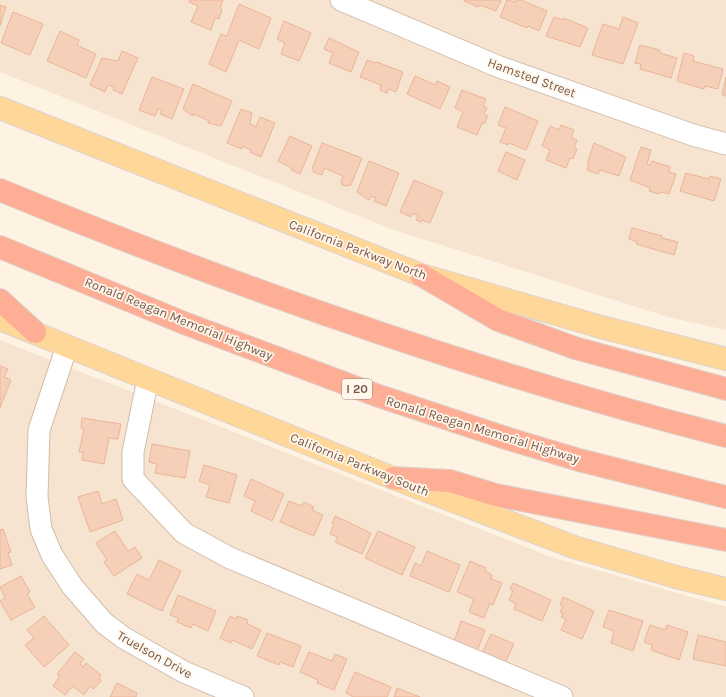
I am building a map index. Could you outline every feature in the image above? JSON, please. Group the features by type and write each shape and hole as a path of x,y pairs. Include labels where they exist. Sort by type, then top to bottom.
{"highway":[{"path":"0,190 194,267 380,334 482,368 601,404 726,436"},
{"name":"Ronald Reagan Memorial Highway","path":"0,247 184,323 376,396 509,440 572,458 726,497"},
{"path":"421,275 498,320 575,348 726,389"},
{"path":"0,300 35,332"},
{"path":"393,478 450,481 496,495 726,540"}],"main road":[{"name":"California Parkway North","path":"0,108 421,275 601,327 726,359"},
{"name":"California Parkway South","path":"0,318 393,478 574,547 676,577 726,589"}],"street":[{"name":"Hamsted Street","path":"341,0 497,66 693,136 726,144"},
{"name":"Truelson Drive","path":"67,346 39,430 37,497 41,529 52,555 72,586 104,623 124,638 184,672 243,697"},
{"path":"148,379 133,452 132,479 184,533 238,561 562,697"}],"shaded area":[{"path":"0,0 726,0 726,330 668,317 394,230 0,72"},
{"path":"0,340 551,557 726,607 726,697 0,697"}],"building":[{"path":"190,0 223,0 220,8 222,10 219,19 215,18 211,30 191,22 198,6 189,2"},
{"path":"464,0 501,0 496,11 480,5 478,7"},
{"path":"507,0 516,2 516,0 521,0 547,11 539,31 528,26 527,28 500,17"},
{"path":"239,4 271,18 259,49 239,40 226,72 209,64 221,34 227,36"},
{"path":"0,5 6,7 0,26"},
{"path":"13,12 43,24 30,55 1,43"},
{"path":"554,17 563,20 564,18 588,28 580,47 546,36"},
{"path":"623,17 638,23 623,64 592,55 603,24 619,29"},
{"path":"284,21 311,33 299,61 281,54 285,43 277,39"},
{"path":"60,31 79,40 77,45 96,54 86,78 47,61"},
{"path":"329,38 359,52 351,72 329,63 333,53 324,49"},
{"path":"640,45 660,50 660,53 677,58 671,78 640,69 641,64 635,63"},
{"path":"122,51 138,58 122,94 113,90 114,87 108,85 105,92 90,85 102,58 118,61"},
{"path":"684,53 694,56 693,61 723,69 718,89 705,86 704,89 677,81"},
{"path":"367,60 377,62 403,72 396,92 389,89 387,93 380,90 381,85 360,77"},
{"path":"415,76 436,85 437,81 450,87 440,109 407,94"},
{"path":"152,77 184,89 172,119 160,114 162,110 158,109 155,116 139,110"},
{"path":"726,77 726,96 722,95"},
{"path":"193,84 232,101 221,126 208,123 209,121 194,114 193,116 183,109"},
{"path":"462,90 486,99 483,106 487,108 484,114 488,116 484,124 482,123 477,135 457,127 463,112 455,108"},
{"path":"505,107 538,121 526,150 509,143 508,145 500,142 506,128 498,125"},
{"path":"241,109 252,113 250,124 256,127 260,117 275,123 261,157 242,146 242,149 227,143"},
{"path":"561,125 574,130 571,137 577,140 574,148 577,149 573,159 570,158 566,168 546,160 550,150 542,146 550,126 559,130"},
{"path":"290,136 312,146 300,174 278,161"},
{"path":"322,143 362,158 351,185 342,185 341,181 343,176 324,168 322,175 313,172 314,170 312,169"},
{"path":"594,143 626,157 619,176 600,170 598,174 587,170 589,165 587,164"},
{"path":"641,147 651,150 647,164 650,165 652,161 670,167 669,172 676,174 669,194 660,192 659,194 649,191 650,188 630,180"},
{"path":"506,152 525,160 517,180 498,171"},
{"path":"369,161 399,173 386,206 374,201 376,198 371,196 369,200 357,192"},
{"path":"686,173 709,179 710,176 721,179 714,201 680,191"},
{"path":"414,180 443,192 430,223 422,220 421,222 416,220 418,216 413,213 411,217 400,212"},
{"path":"632,228 678,242 674,255 636,244 637,242 629,239"},
{"path":"0,366 8,369 4,377 11,380 0,408"},
{"path":"82,418 121,424 118,439 109,438 104,464 82,460 83,452 79,452 84,429 81,428"},
{"path":"152,444 190,451 185,478 155,473 157,464 149,462"},
{"path":"204,465 237,475 229,503 206,497 210,485 199,481"},
{"path":"251,479 284,494 272,521 251,511 255,501 244,496"},
{"path":"98,491 102,504 116,499 123,520 90,532 78,497"},
{"path":"289,501 302,506 304,502 314,507 312,510 323,515 314,536 280,522"},
{"path":"335,516 371,533 362,554 335,542 338,537 330,534"},
{"path":"3,529 11,552 8,553 12,565 0,569 0,530"},
{"path":"115,531 128,551 135,547 142,558 114,576 104,562 107,560 96,543"},
{"path":"378,531 415,547 402,575 365,558"},
{"path":"427,551 460,565 449,592 410,576 415,563 421,566"},
{"path":"159,560 181,571 162,611 127,594 137,574 149,580"},
{"path":"470,561 486,568 485,571 492,575 491,579 502,583 493,605 490,604 484,618 469,612 474,599 457,592"},
{"path":"21,576 30,592 27,594 35,607 11,620 0,601 5,598 0,587"},
{"path":"513,583 551,600 542,621 514,609 516,604 509,600 513,591 510,589"},
{"path":"178,595 216,611 208,631 193,624 191,628 177,622 178,618 170,615"},
{"path":"563,597 594,611 582,639 561,630 566,619 561,617 563,613 560,612 563,606 560,605"},
{"path":"609,610 643,621 633,651 611,643 614,631 603,627"},
{"path":"44,616 69,645 44,667 25,645 34,638 27,630"},
{"path":"230,616 236,619 237,616 248,620 247,624 261,630 252,649 232,640 231,643 220,638"},
{"path":"461,621 485,630 477,651 454,642"},
{"path":"650,625 665,630 667,625 688,632 679,660 651,650 652,645 644,642"},
{"path":"267,633 301,646 293,667 280,662 279,665 257,656"},
{"path":"491,634 514,644 505,663 482,653"},
{"path":"698,635 726,642 726,666 693,659"},
{"path":"75,652 84,659 80,664 83,667 86,663 101,675 99,678 101,681 94,689 90,686 84,695 73,686 65,695 53,686 60,676 57,674"},
{"path":"309,652 332,661 335,654 347,659 334,690 317,683 318,680 300,672"},
{"path":"355,672 391,687 387,697 352,697 346,693"},
{"path":"117,683 137,693 136,697 110,697"},
{"path":"397,688 420,697 394,697"}]}
